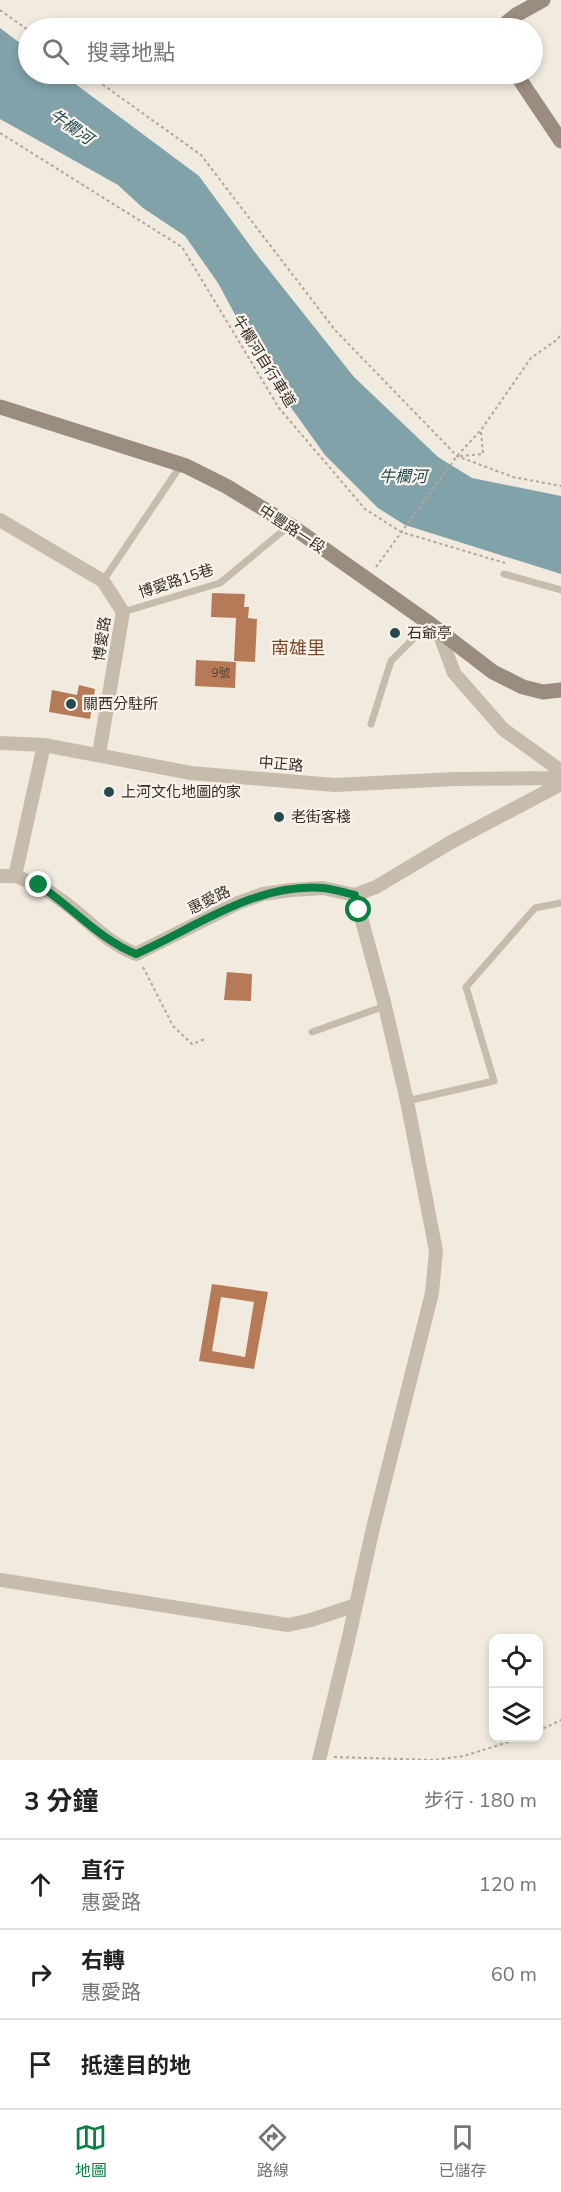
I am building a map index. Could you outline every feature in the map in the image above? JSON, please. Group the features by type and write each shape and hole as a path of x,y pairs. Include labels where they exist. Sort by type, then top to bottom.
{"main road":[{"path":"512,18 543,0"},
{"path":"523,84 561,141"},
{"name":"中豐路一段","path":"0,407 181,465 226,486 290,525 434,627 493,672 523,687 543,692 561,690"}],"street":[{"name":"博愛路","path":"0,520 103,581 123,612 99,754"},
{"path":"434,627 454,673 503,729 561,771"},
{"name":"中正路","path":"0,743 44,745 192,773 335,785 455,779 561,778"},
{"path":"15,876 44,745"},
{"path":"319,1758 373,1528 432,1293 436,1251 408,1101 355,895 376,887 453,841 561,784"},
{"path":"0,876 15,876 39,885 62,900 117,946 136,954"},
{"name":"惠愛路","path":"136,954 238,903 263,894 323,888 355,895"},
{"path":"0,1580 288,1625 356,1605"}],"lane":[{"path":"103,581 181,465"},
{"name":"博愛路15巷","path":"123,612 220,583 290,525"},
{"path":"504,574 561,590"},
{"path":"372,724 391,661 434,627"},
{"path":"408,1101 494,1081 466,987 535,908 561,903"},
{"path":"312,1032 385,1006"}],"path":[{"path":"0,10 18,23"},
{"path":"102,84 201,155 335,330 458,456 513,477 561,486"},
{"name":"牛欄河自行車道","path":"0,133 182,247 279,408 365,509 401,532 504,563"},
{"path":"367,580 458,456 481,430 531,358 558,339 561,333"},
{"path":"458,456 483,454 481,430"},
{"path":"136,954 173,1026 192,1044 205,1039"},
{"path":"543,1729 561,1720"},
{"path":"319,1758 434,1760 464,1756 506,1742"}],"water":[{"name":"牛欄河","path":"0,28 18,42 18,84 75,84 199,176 257,255 354,377 438,457 472,478 561,496 561,574 405,525 378,508 325,455 267,374 218,283 185,236 143,208 118,185 0,119"}],"building":[{"path":"212,593 245,594 244,607 249,607 248,618 257,619 255,662 234,661 236,618 211,617"},
{"path":"196,660 236,662 235,688 195,686"},
{"name":"關西分駐所","path":"79,685 95,689 90,719 49,712 52,690 77,695"},
{"path":"227,972 252,974 251,1001 224,1000"},
{"path":"212,1284 268,1292 254,1369 199,1361","holes":["221,1297 254,1302 245,1357 212,1351"]}],"place":[{"name":"石爺亭","path":"395,633"},
{"name":"關西分駐所","path":"71,704"},
{"name":"上河文化地圖的家","path":"109,792"},
{"name":"老街客棧","path":"279,817"}],"district":[{"name":"南雄里","path":"298,648"}],"route":[{"path":"39,885 62,900 117,946 136,954 238,903 263,894 323,888 355,895 359,910"}]}
